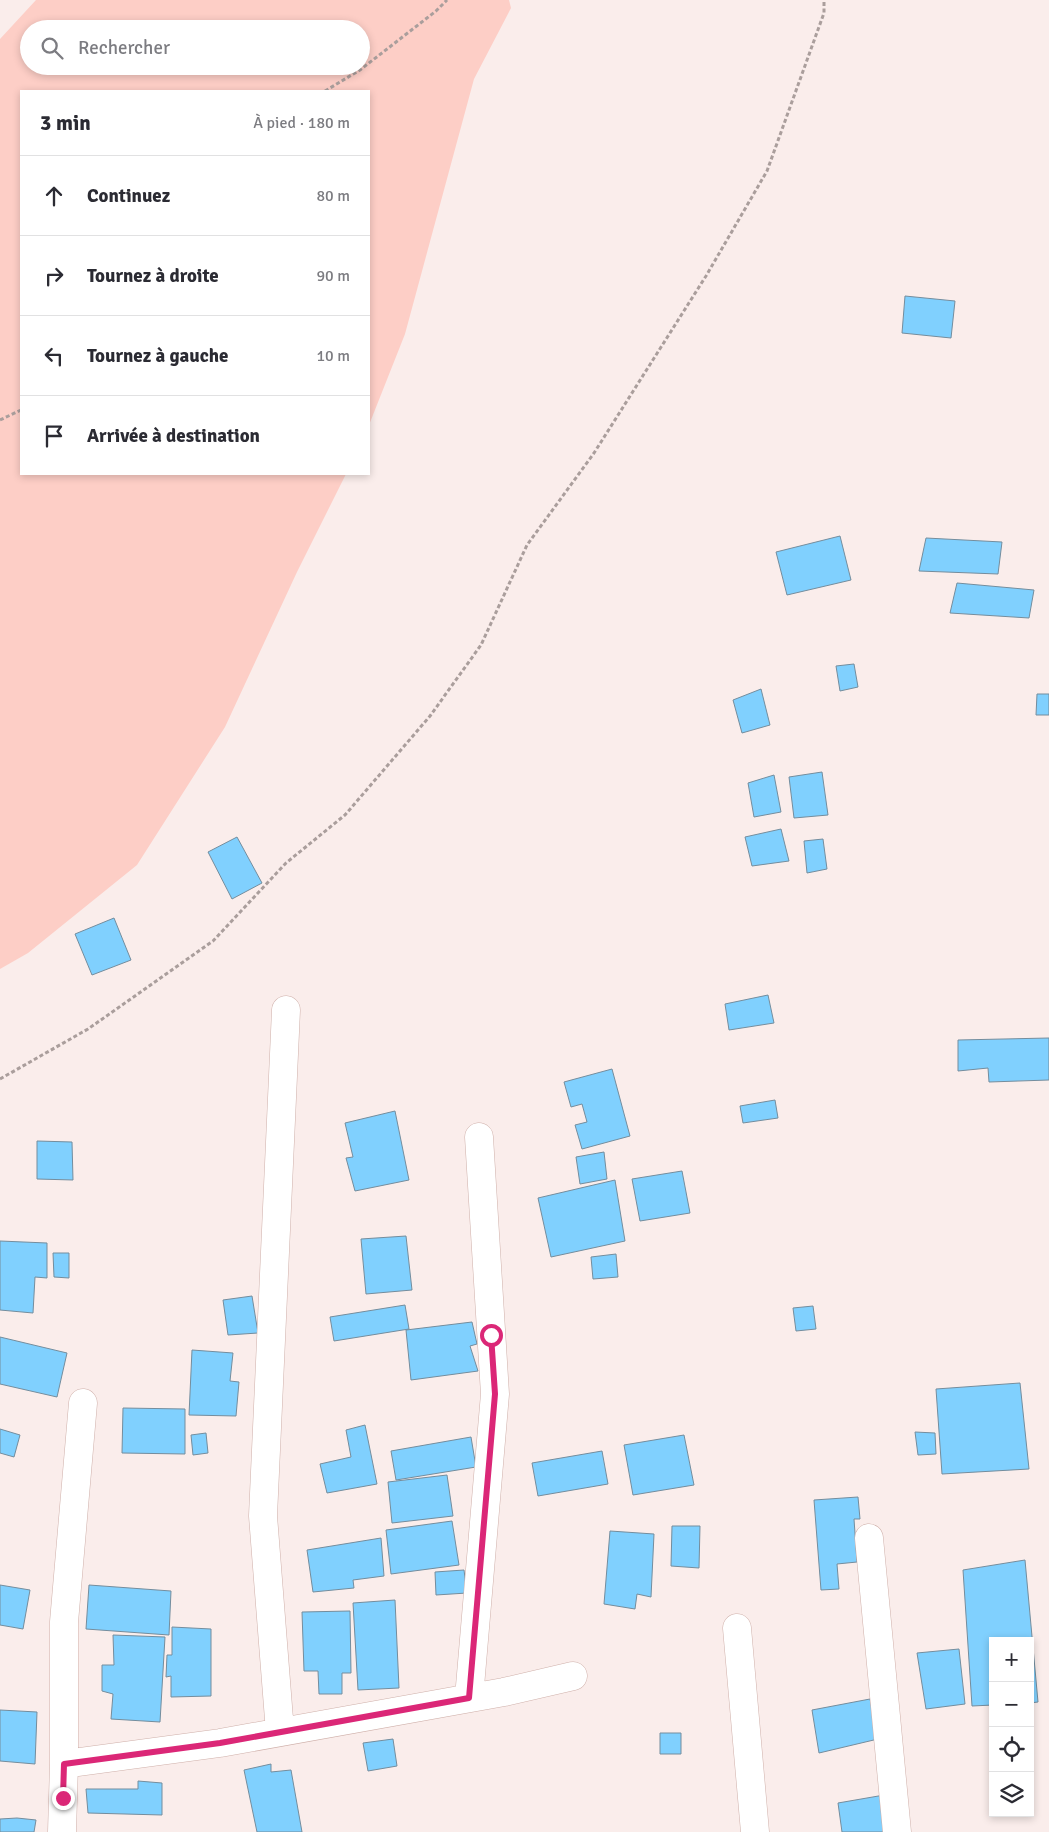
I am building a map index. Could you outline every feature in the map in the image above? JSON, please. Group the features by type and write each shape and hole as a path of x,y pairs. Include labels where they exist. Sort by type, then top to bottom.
{"street":[{"path":"280,1732 263,1516 286,1010"},
{"path":"469,1698 495,1394 479,1137"},
{"path":"62,1832 64,1622 83,1403"},
{"path":"869,1538 897,1832"},
{"path":"736,1628 755,1832"},
{"path":"64,1764 220,1743 469,1698 573,1676"}],"path":[{"path":"370,62 436,11 447,0"},
{"path":"0,1079 88,1029 213,941 286,863 345,815 430,716 480,646 527,545 594,453 706,276 767,171 824,13 824,0"},
{"path":"327,90 352,75"},
{"path":"0,420 20,410"}],"shaded area":[{"path":"36,0 509,0 511,8 474,79 405,334 370,422 370,90 20,90 20,475 346,475 297,572 225,727 137,865 28,953 0,969 0,39"}],"building":[{"path":"905,296 955,301 951,338 902,333"},
{"path":"840,536 851,580 787,595 776,552"},
{"path":"926,538 1002,542 998,574 919,571"},
{"path":"957,583 1034,590 1029,618 950,613"},
{"path":"854,664 858,687 840,691 836,666"},
{"path":"761,689 770,725 742,733 733,700"},
{"path":"1037,694 1049,694 1049,715 1036,715"},
{"path":"822,772 828,815 794,818 789,777"},
{"path":"774,775 781,812 754,817 748,783"},
{"path":"781,829 789,861 752,866 745,837"},
{"path":"237,837 262,883 232,899 208,852"},
{"path":"823,839 827,869 807,873 804,841"},
{"path":"114,918 131,960 92,975 75,934"},
{"path":"768,995 774,1023 729,1030 725,1004"},
{"path":"1049,1038 1049,1080 989,1082 988,1068 958,1071 958,1040"},
{"path":"612,1069 630,1136 582,1149 575,1125 587,1122 582,1104 571,1107 564,1082"},
{"path":"775,1100 778,1118 743,1123 740,1106"},
{"path":"395,1111 409,1180 355,1191 346,1158 353,1157 345,1123"},
{"path":"37,1141 72,1142 73,1180 37,1179"},
{"path":"604,1152 607,1179 580,1184 576,1157"},
{"path":"682,1171 690,1213 640,1221 632,1179"},
{"path":"615,1180 625,1241 551,1257 538,1198"},
{"path":"406,1236 412,1290 366,1294 361,1239"},
{"path":"0,1241 47,1243 47,1278 35,1277 33,1313 0,1310"},
{"path":"53,1253 69,1253 69,1278 54,1277"},
{"path":"616,1254 618,1277 593,1279 591,1257"},
{"path":"252,1296 258,1333 228,1335 223,1300"},
{"path":"405,1305 409,1329 334,1341 330,1317"},
{"path":"813,1306 816,1329 796,1331 793,1308"},
{"path":"472,1322 477,1344 470,1346 478,1371 411,1380 406,1330"},
{"path":"0,1337 67,1353 57,1397 0,1384"},
{"path":"192,1350 233,1353 230,1381 239,1382 236,1416 189,1415"},
{"path":"1020,1383 1029,1469 942,1474 936,1389"},
{"path":"123,1408 185,1409 185,1454 122,1453"},
{"path":"365,1425 377,1484 327,1493 320,1464 351,1457 346,1430"},
{"path":"0,1429 20,1435 14,1457 0,1453"},
{"path":"915,1432 935,1433 936,1454 918,1455"},
{"path":"206,1433 208,1453 193,1455 191,1435"},
{"path":"684,1435 694,1485 633,1495 624,1445"},
{"path":"471,1437 476,1467 396,1480 391,1451"},
{"path":"602,1451 608,1484 538,1496 532,1463"},
{"path":"447,1475 453,1516 392,1523 388,1482"},
{"path":"858,1497 860,1519 854,1519 857,1562 837,1564 839,1589 821,1590 814,1500"},
{"path":"452,1521 459,1565 391,1574 386,1530"},
{"path":"672,1526 700,1526 699,1568 671,1566"},
{"path":"610,1531 654,1534 651,1597 637,1594 635,1609 604,1604"},
{"path":"381,1538 384,1576 353,1580 354,1588 313,1592 307,1550"},
{"path":"1025,1560 1032,1637 989,1637 989,1705 972,1706 963,1570"},
{"path":"464,1570 467,1593 436,1595 435,1572"},
{"path":"0,1585 30,1590 23,1629 0,1625"},
{"path":"89,1585 171,1591 169,1635 86,1629"},
{"path":"395,1600 399,1688 358,1690 353,1603"},
{"path":"350,1611 351,1673 342,1673 342,1694 319,1694 318,1671 304,1671 302,1612"},
{"path":"172,1627 211,1629 211,1696 171,1697 171,1676 166,1677 167,1655 172,1655"},
{"path":"113,1635 165,1637 160,1722 111,1719 113,1694 102,1691 102,1665 114,1665"},
{"path":"959,1649 965,1704 926,1709 917,1653"},
{"path":"1034,1658 1038,1702 1034,1702"},
{"path":"870,1699 878,1739 819,1753 812,1710"},
{"path":"0,1710 37,1712 35,1764 0,1761"},
{"path":"660,1733 681,1733 681,1754 660,1754"},
{"path":"393,1739 397,1766 368,1771 363,1743"},
{"path":"271,1764 271,1772 291,1770 302,1832 257,1832 244,1770"},
{"path":"138,1781 162,1783 162,1815 88,1813 86,1789 138,1789"},
{"path":"890,1794 894,1832 842,1832 838,1803"},
{"path":"0,1819 36,1820 34,1832 0,1832"}],"route":[{"path":"63,1798 64,1764 220,1743 469,1698 495,1394 491,1335"}]}
